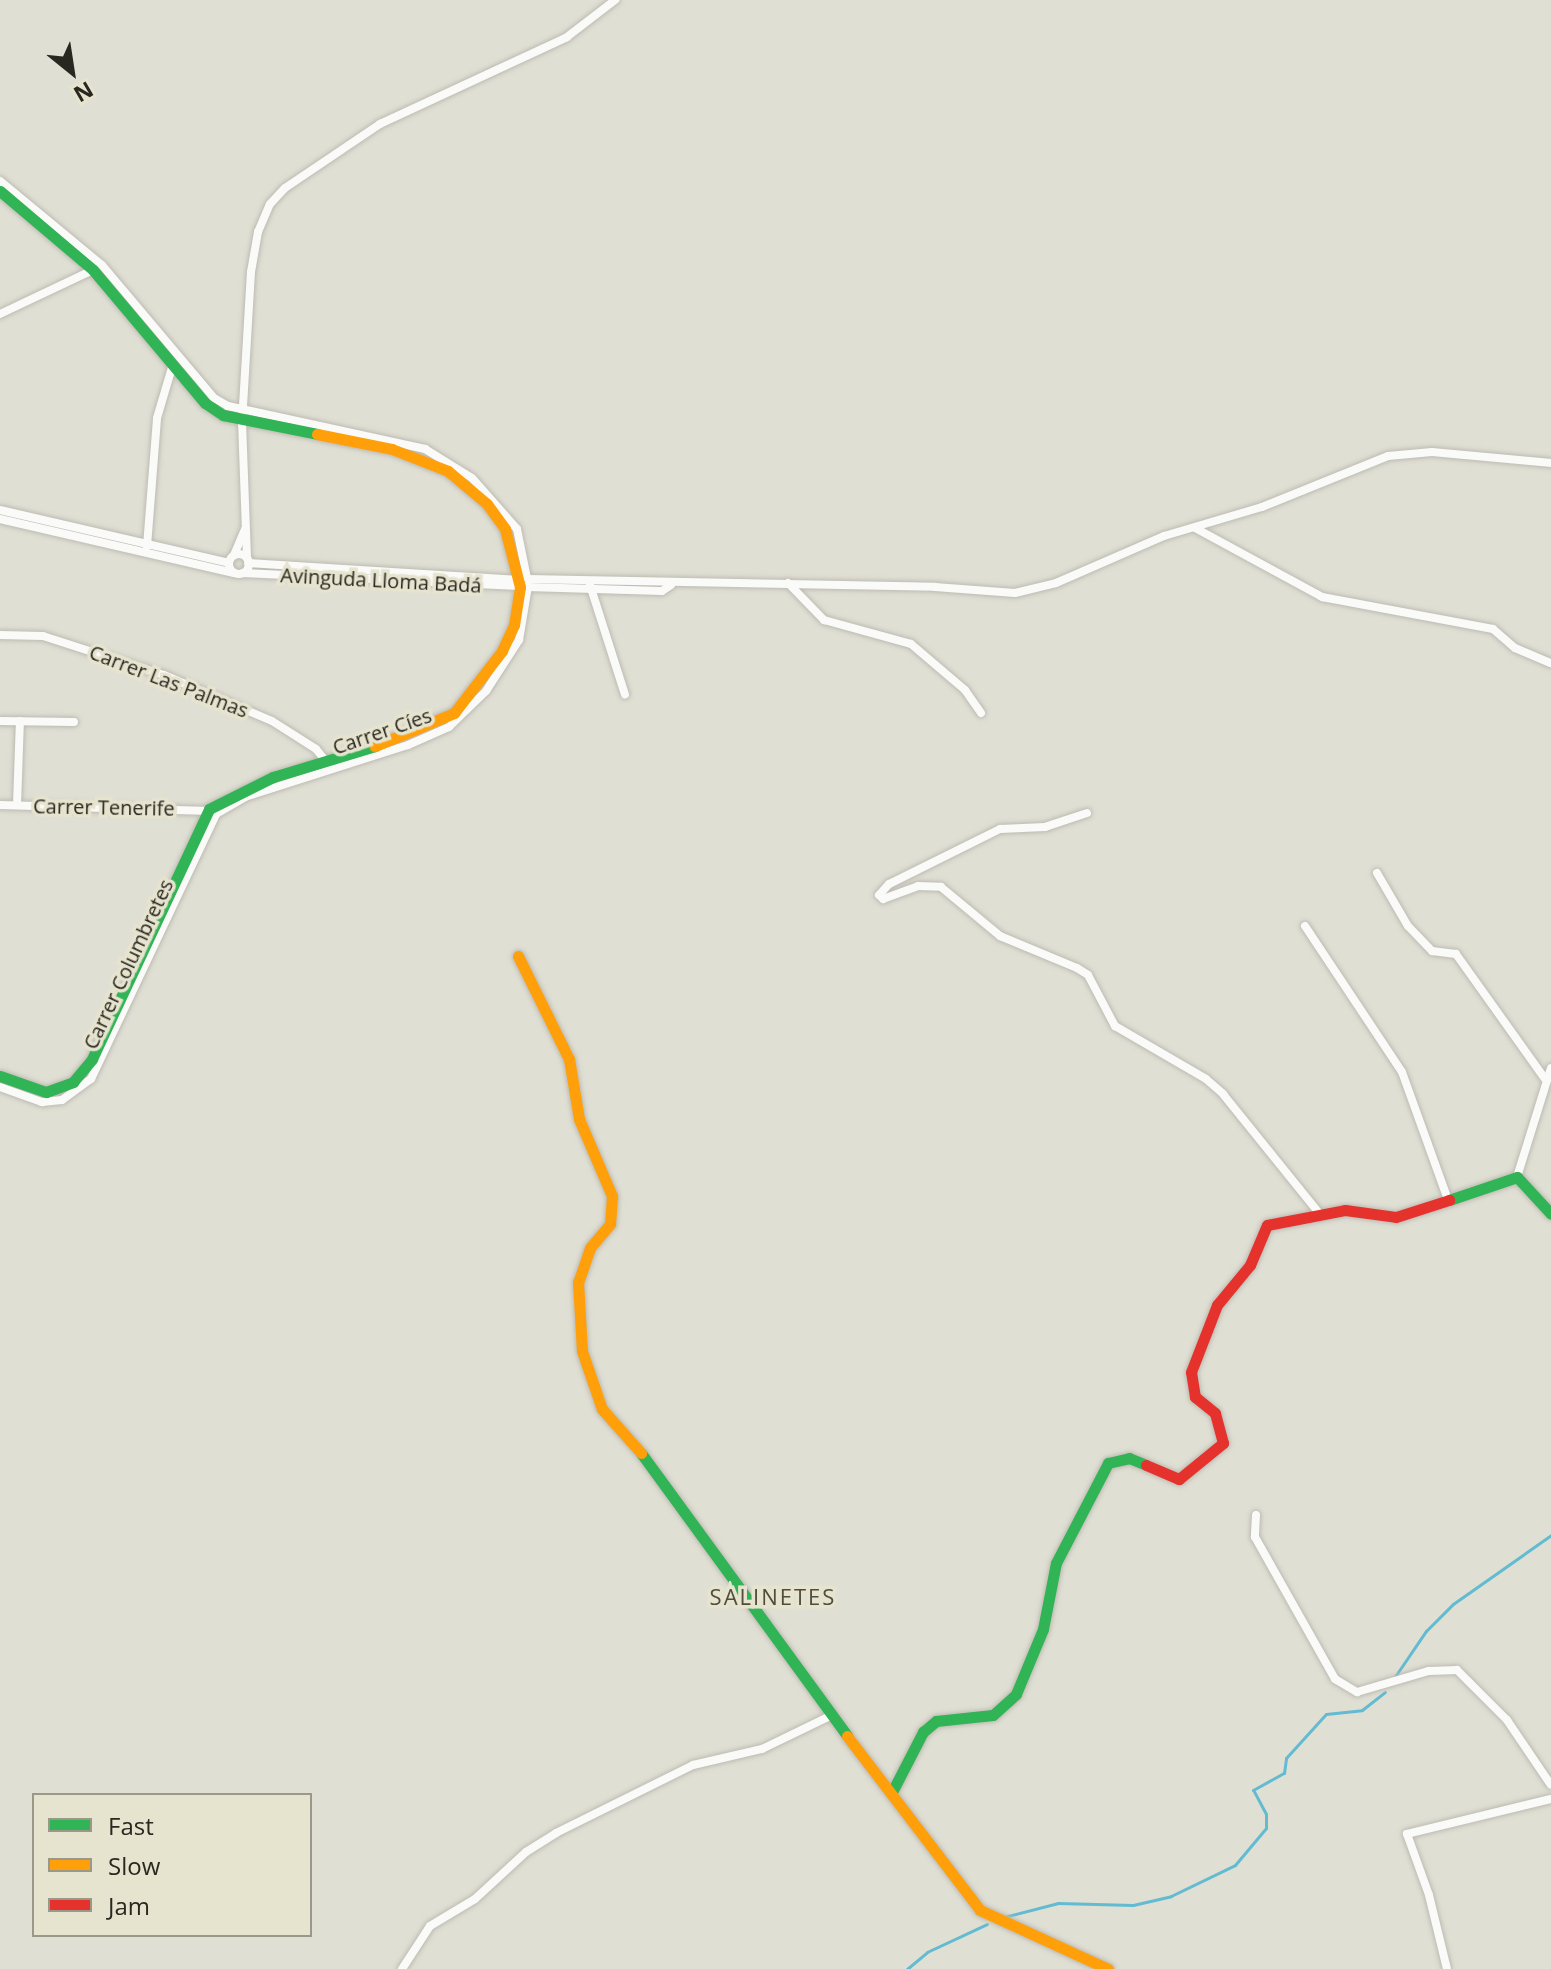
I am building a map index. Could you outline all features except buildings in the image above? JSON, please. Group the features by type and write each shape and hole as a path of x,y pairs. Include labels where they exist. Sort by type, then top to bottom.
{"street":[{"path":"231,559 238,573 248,561 242,423 258,232 285,188 380,124 567,37 615,0"},
{"name":"Carrer Cíes","path":"0,181 102,265 214,398 243,408 404,443 446,458 507,514 517,529 524,582 514,625 502,651 454,713 411,735 244,789 212,812"},
{"name":"Carrer Cíes","path":"0,191 93,270 205,403 242,423 392,449 448,471 487,504 505,529 524,582"},
{"path":"0,314 93,270"},
{"path":"147,546 157,418 173,364"},
{"name":"Avinguda Lloma Badá","path":"0,519 238,573 524,582 662,591 668,584 788,583 1015,593 1056,583 1195,527 1262,507 1388,456 1432,452 1551,463"},
{"path":"0,510 147,546 231,559"},
{"path":"1195,527 1322,597 1493,629 1515,648 1551,663"},
{"path":"231,559 245,529"},
{"name":"Avinguda Lloma Badá","path":"231,559 524,582"},
{"path":"788,583 824,620 911,644 965,690 981,713"},
{"path":"590,585 625,695"},
{"name":"Carrer Las Palmas","path":"0,635 78,645 164,675 272,721 328,764"},
{"path":"0,721 74,722"},
{"path":"17,805 20,721"},
{"name":"Carrer Tenerife","path":"0,805 212,812"},
{"name":"Carrer Columbretes","path":"0,1076 46,1092 81,1074 212,812"},
{"name":"Carrer Columbretes","path":"0,1087 42,1102 62,1100 91,1079 212,812"},
{"path":"1087,813 1045,827 1000,829 889,884 879,895 883,899 918,886 941,887 1000,936 1088,975 1115,1026 1206,1079 1223,1094 1319,1213"},
{"path":"1377,873 1408,926 1432,951 1456,954 1545,1079"},
{"path":"1305,926 1402,1072 1447,1197"},
{"path":"518,956 569,1059 579,1119 612,1196 610,1224 590,1248 578,1282 582,1351 602,1409 664,1479 830,1716 892,1792 980,1910 1108,1969"},
{"path":"1517,1177 1545,1079 1551,1068"},
{"path":"892,1792 923,1732 936,1721 993,1715 1016,1694 1043,1629 1056,1563 1108,1463 1129,1458 1179,1479 1223,1443 1215,1413 1195,1397 1190,1382 1206,1327 1226,1292 1250,1265 1267,1225 1345,1210 1396,1217 1447,1197 1517,1177"},
{"path":"1517,1177 1551,1214"},
{"path":"1256,1515 1255,1537 1335,1679 1357,1692 1429,1671 1457,1670 1507,1720 1551,1785"},
{"path":"402,1969 430,1926 475,1899 526,1852 556,1833 693,1765 762,1749 830,1716"},
{"path":"1447,1969 1429,1895 1407,1834 1551,1799"}],"waterway":[{"path":"1394,1678 1426,1631 1453,1604 1551,1535"},
{"path":"1004,1917 1058,1903 1133,1905 1171,1896 1235,1865 1266,1828 1266,1814 1253,1790 1284,1773 1286,1758 1326,1714 1362,1710 1385,1692"},
{"path":"907,1969 927,1952 987,1924"}],"traffic: fast":[{"path":"0,191 93,270 205,403 223,415 317,434"},
{"path":"0,1076 46,1092 73,1082 92,1059 209,809 273,777 375,746"},
{"path":"1449,1200 1517,1177 1551,1214"},
{"path":"641,1453 847,1736"},
{"path":"892,1792 923,1732 936,1721 993,1715 1016,1694 1043,1629 1056,1563 1108,1463 1129,1458 1146,1465"}],"traffic: slow":[{"path":"317,434 392,449 448,471 487,504 505,529 520,587 514,625 502,651 454,713 375,746"},
{"path":"518,956 569,1059 579,1119 612,1196 610,1224 590,1248 578,1282 582,1351 602,1409 641,1453"},
{"path":"847,1736 980,1910 1108,1969"}],"traffic: jam":[{"path":"1146,1465 1179,1479 1223,1443 1215,1413 1195,1397 1191,1372 1217,1305 1250,1265 1267,1225 1345,1210 1396,1217 1449,1200"}],"district":[{"name":"SALINETES","path":"773,1597"}]}
